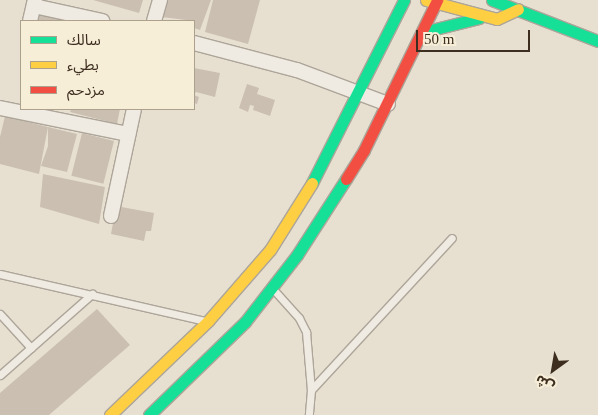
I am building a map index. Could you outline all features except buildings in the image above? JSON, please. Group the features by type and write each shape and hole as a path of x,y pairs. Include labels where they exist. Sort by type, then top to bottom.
{"street":[{"path":"154,20 160,0"},
{"path":"110,415 208,321 250,275 288,225 320,171 404,0"},
{"path":"492,0 598,41"},
{"path":"149,415 226,342 273,289 329,207 388,104 423,32 433,1 484,17"},
{"path":"30,20 34,3 98,20"},
{"path":"423,32 484,17 506,17 518,9"},
{"path":"195,43 297,70 388,104"},
{"path":"0,108 128,134"},
{"path":"111,216 134,110"}],"lane":[{"path":"311,390 452,238"},
{"path":"0,274 208,321"},
{"path":"273,289 299,318 306,332 311,390 309,415"},
{"path":"0,375 92,294"},
{"path":"0,314 31,348"}],"traffic: fast":[{"path":"312,183 404,0"},
{"path":"492,0 598,41"},
{"path":"423,32 479,18"},
{"path":"149,415 245,322 297,255 346,179"}],"traffic: slow":[{"path":"426,0 497,19 518,9"},
{"path":"110,415 208,321 270,250 312,183"}],"traffic: jam":[{"path":"346,179 364,150 437,0"}]}
